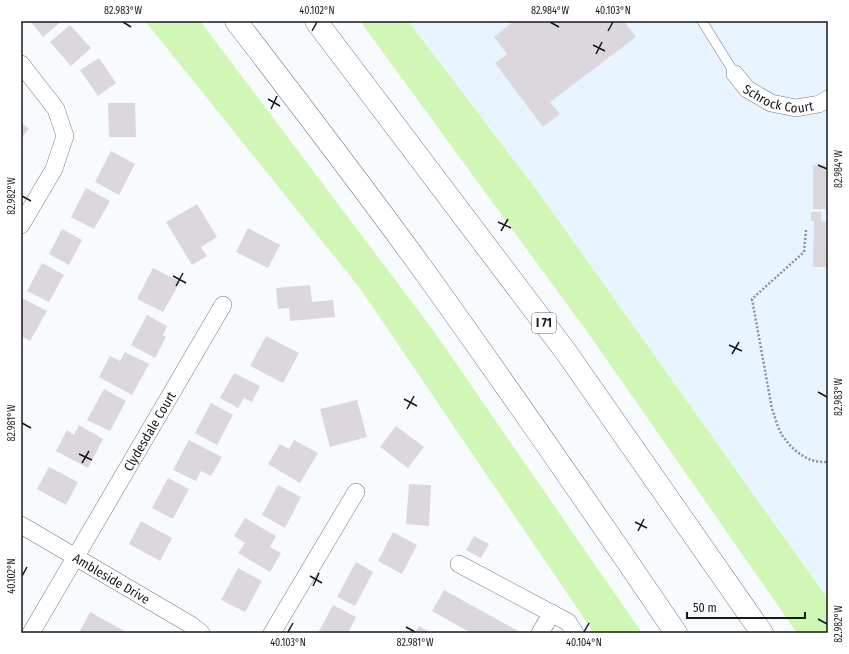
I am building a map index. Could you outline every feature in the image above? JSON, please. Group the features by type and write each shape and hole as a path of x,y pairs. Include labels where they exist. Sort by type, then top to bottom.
{"highway":[{"path":"236,21 321,132 431,281 585,499 676,633"},
{"name":"I 71","path":"316,21 566,352 762,633"}],"street":[{"path":"21,64 56,109 65,136 54,169 21,225"},
{"name":"Schrock Court","path":"735,74 747,89 771,103 796,108 819,104 828,99"},
{"name":"Clydesdale Court","path":"31,633 223,305"},
{"path":"272,633 356,492"},
{"name":"Ambleside Drive","path":"21,525 191,625 201,633"},
{"path":"459,564 568,622 575,633"},
{"path":"540,633 552,613"}],"lane":[{"path":"702,21 735,74"}],"path":[{"path":"806,230 804,252 752,299 772,409 778,427 784,438 797,452 816,461 828,462"}],"shaded area":[{"path":"408,21 828,21 828,599 536,189"}],"green space":[{"path":"145,21 200,21 433,330 642,633 594,633 359,287"},
{"path":"360,21 408,21 536,189 828,599 828,633 797,633 593,340"}],"building":[{"path":"30,21 62,21 43,37"},
{"path":"514,21 624,21 636,37 550,102 560,114 543,127 495,63 507,54 494,37"},
{"path":"70,25 91,48 71,66 50,42"},
{"path":"99,58 116,83 98,96 80,70"},
{"path":"108,103 135,103 136,137 109,137"},
{"path":"21,122 29,129 21,138"},
{"path":"111,151 135,164 119,195 95,182"},
{"path":"813,165 828,166 828,209 813,209"},
{"path":"86,188 110,201 94,229 71,217"},
{"path":"197,204 217,237 201,247 207,256 192,265 166,222"},
{"path":"811,212 821,212 821,221 828,222 828,267 813,267 814,221 811,221"},
{"path":"248,228 280,245 268,268 236,252"},
{"path":"62,229 82,240 69,265 49,254"},
{"path":"42,263 64,275 49,302 27,291"},
{"path":"153,268 180,282 163,312 137,299"},
{"path":"310,285 312,302 333,300 335,317 290,321 289,308 278,309 276,288"},
{"path":"22,298 47,311 30,341 21,336"},
{"path":"147,315 167,326 163,335 166,337 155,358 131,345"},
{"path":"266,336 299,353 283,383 250,366"},
{"path":"125,352 149,364 132,395 99,377 110,356 120,361"},
{"path":"234,373 260,386 252,402 244,398 238,408 220,398"},
{"path":"104,389 126,401 110,431 87,420"},
{"path":"357,400 367,437 330,447 320,409"},
{"path":"211,403 233,415 217,445 195,433"},
{"path":"79,425 103,439 88,468 56,451 67,430 74,435"},
{"path":"396,426 424,447 408,468 380,447"},
{"path":"189,440 222,457 211,476 201,471 196,481 173,470"},
{"path":"294,440 318,453 300,483 268,464 280,444 289,449"},
{"path":"49,467 78,482 66,505 37,489"},
{"path":"168,478 189,489 173,519 152,508"},
{"path":"409,484 431,485 429,526 406,524"},
{"path":"278,485 301,497 285,528 262,515"},
{"path":"245,518 276,536 270,547 281,553 270,572 238,553 245,543 234,536"},
{"path":"141,521 172,538 160,561 129,544"},
{"path":"393,532 417,545 402,574 378,561"},
{"path":"474,536 489,544 481,558 466,550"},
{"path":"356,562 373,572 355,606 337,597"},
{"path":"238,568 262,581 245,612 221,600"},
{"path":"21,571 25,573 21,580"},
{"path":"444,590 522,633 471,633 432,611"},
{"path":"333,605 356,617 348,633 318,633"},
{"path":"90,612 126,632 84,633 80,631"},
{"path":"419,626 431,633 415,633"}]}
